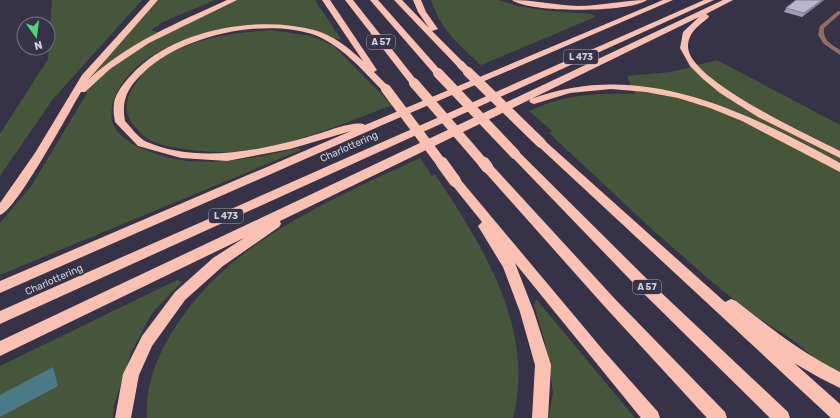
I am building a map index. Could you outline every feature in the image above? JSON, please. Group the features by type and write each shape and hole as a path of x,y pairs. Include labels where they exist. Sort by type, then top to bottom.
{"highway":[{"path":"0,211 9,201 40,154 85,77 154,0"},
{"path":"73,98 107,68 146,41 233,0"},
{"path":"326,0 386,89 455,181 593,349 652,418"},
{"name":"A 57","path":"349,0 414,83 487,167 610,303 718,418"},
{"name":"A 57","path":"374,0 438,73 515,154 647,288 782,418"},
{"path":"398,0 461,65 541,143 840,415"},
{"path":"417,0 422,12 435,31 452,50 461,65"},
{"path":"516,0 550,6 583,8 615,6 643,0"},
{"name":"Charlottering","path":"0,287 383,121 669,0"},
{"name":"Charlottering","path":"0,318 710,0"},
{"path":"0,349 730,0"},
{"path":"730,0 700,19 687,32 684,48 692,63 711,81 739,101 840,155"},
{"path":"383,121 345,129 290,146 227,157 181,155 142,144 120,122 118,102 128,82 146,64 163,53 202,37 240,29 264,27 288,28 313,32 336,42 386,89"},
{"path":"491,115 573,89 606,86 651,88 696,99 744,118 840,168"},
{"path":"455,181 509,265 527,312 543,365 540,418"},
{"path":"123,418 131,374 148,341 180,296 218,262 307,202"},
{"path":"632,225 758,328 823,372 840,380"}],"street":[{"path":"840,12 822,27 821,35 826,43 840,53"}],"green space":[{"path":"52,0 142,0 53,99 0,176 0,134 48,59 48,56 56,56 56,16 51,16"},
{"path":"158,0 215,0 163,22 151,30 165,34 236,0 315,0 341,39 301,27 267,25 226,31 171,45 148,58 138,66 121,85 115,96 111,112 113,123 119,134 131,143 145,150 166,157 199,162 216,162 249,158 298,148 301,150 0,275 0,223 32,185 87,93 82,86"},
{"path":"431,0 499,0 517,6 549,11 592,14 595,17 481,65 458,44 445,28 435,11"},
{"path":"271,30 312,36 334,46 392,105 333,128 292,141 250,150 229,152 210,152 175,148 154,142 146,138 130,120 126,108 132,89 146,70 164,56 193,43 208,39 239,33"},
{"path":"717,60 840,125 840,381 797,343 748,311 710,280 655,232 549,133 552,131 529,111 543,105 568,98 593,94 635,94 627,76 671,72"},
{"path":"420,158 432,176 435,174 453,201 486,259 500,289 511,320 517,352 518,385 513,418 147,418 150,383 162,350 174,329 192,304 212,282 257,244 282,228 362,185"},
{"path":"177,280 182,282 152,313 131,353 114,405 113,418 0,418 0,366"},
{"path":"536,299 635,418 549,418 553,392 545,342 534,305"}],"water":[{"path":"53,367 58,386 0,417 0,395"}],"building":[{"path":"796,0 822,0 804,13 786,8"}]}
